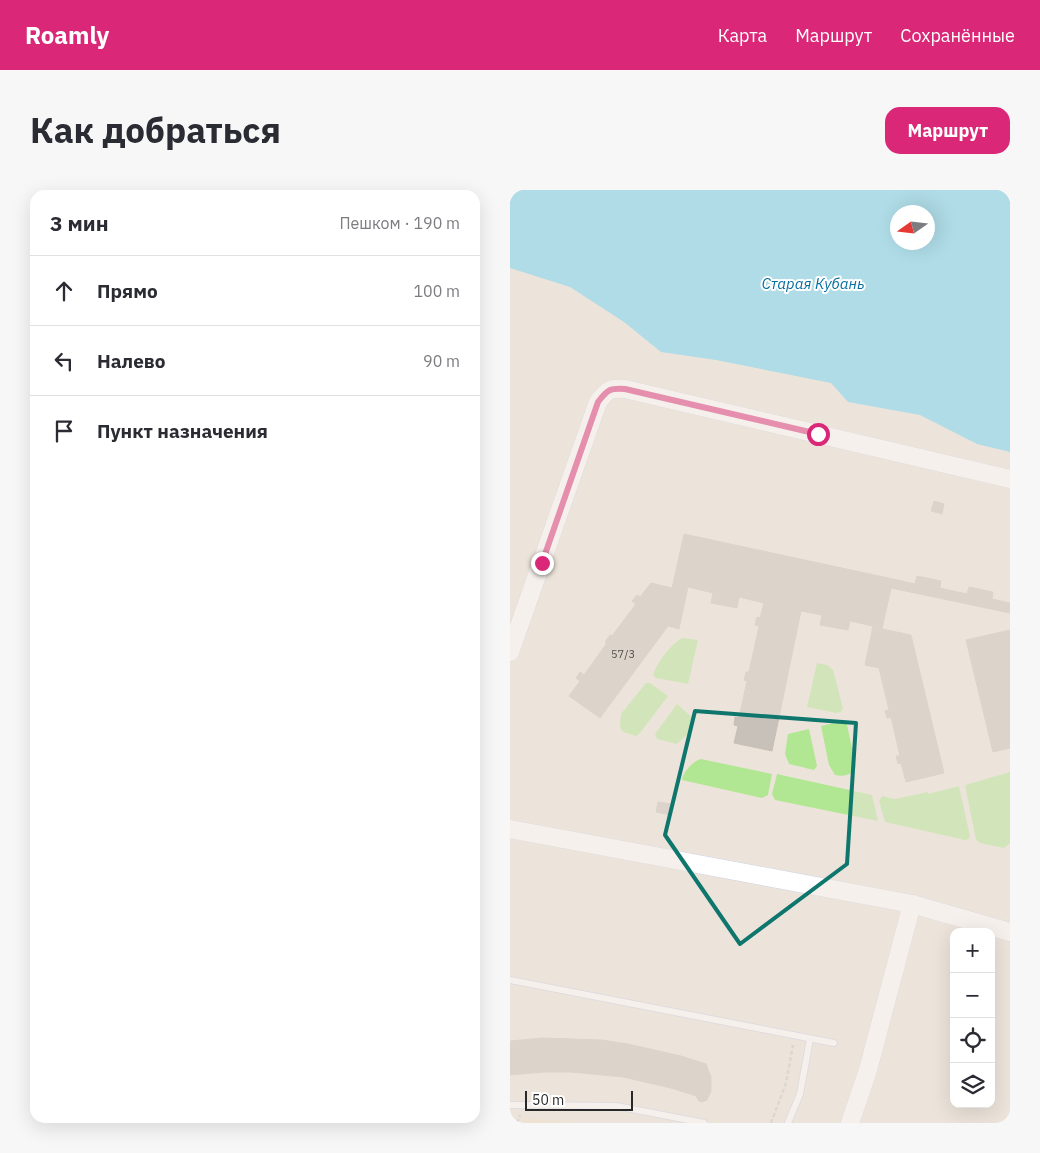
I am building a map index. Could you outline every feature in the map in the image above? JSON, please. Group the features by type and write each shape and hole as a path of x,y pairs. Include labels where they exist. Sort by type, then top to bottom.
{"street":[{"path":"510,652 598,402 612,388 625,389 1010,479"},
{"path":"510,829 912,904 1010,932"},
{"path":"850,1123 868,1070 912,904"}],"lane":[{"path":"510,980 834,1044"},
{"path":"788,1123 800,1094 810,1039"},
{"path":"510,1105 616,1106 704,1123"}],"path":[{"path":"771,1123 786,1083 795,1036"}],"highlighted area":[{"path":"695,711 856,723 847,864 740,944 665,835"}],"shaded area":[{"path":"524,1117 575,1123 524,1123"}],"green space":[{"path":"683,638 698,640 688,684 656,678 653,675 654,671 661,660 674,644"},
{"path":"817,663 827,665 833,670 843,708 841,712 836,713 807,707"},
{"path":"646,683 650,683 668,696 640,733 636,736 623,732 620,727 621,714"},
{"path":"677,704 693,718 691,731 677,744 657,739 655,734"},
{"path":"846,720 856,767 852,772 842,776 835,775 829,765 821,726"},
{"path":"809,729 817,766 814,770 789,764 785,754 788,734"},
{"path":"701,759 772,774 768,795 762,798 682,780 689,767"},
{"path":"1010,772 1010,843 1004,848 980,843 976,840 965,785"},
{"path":"777,774 872,795 878,821 775,800 772,794"},
{"path":"959,786 970,836 969,839 965,840 885,822 879,801 882,796 895,799 928,792 928,794"}],"water":[{"name":"Старая Кубань","path":"510,190 1010,190 1010,452 977,444 920,415 848,402 831,383 716,360 661,352 624,322 570,287 510,268"}],"building":[{"path":"934,501 944,504 942,514 931,511"},
{"path":"684,534 893,579 882,629 911,635 944,773 906,782 901,763 898,764 896,756 900,756 891,717 887,718 885,711 889,710 879,668 865,665 873,626 850,621 848,630 820,625 822,615 801,611 772,751 734,743 738,726 734,725 735,717 739,718 747,681 744,680 746,672 749,672 759,626 755,625 757,617 760,618 764,603 739,597 737,608 711,603 713,593 688,587 679,629 668,626 600,718 569,696 580,681 576,678 580,672 584,675 607,643 605,642 610,635 612,636 636,604 632,601 637,595 640,597 651,583 672,588"},
{"path":"917,576 941,581 940,588 967,594 969,587 993,592 992,599 1010,603 1010,613 891,588 893,579 915,584"},
{"path":"1010,630 1010,748 993,752 966,640"},
{"path":"658,802 672,804 670,815 656,812"},
{"path":"543,1038 602,1040 681,1056 706,1064 711,1077 711,1091 707,1100 702,1102 696,1096 671,1088 623,1077 571,1072 510,1075 510,1041"}],"route":[{"path":"542,563 598,402 612,388 625,389 818,434"}]}
